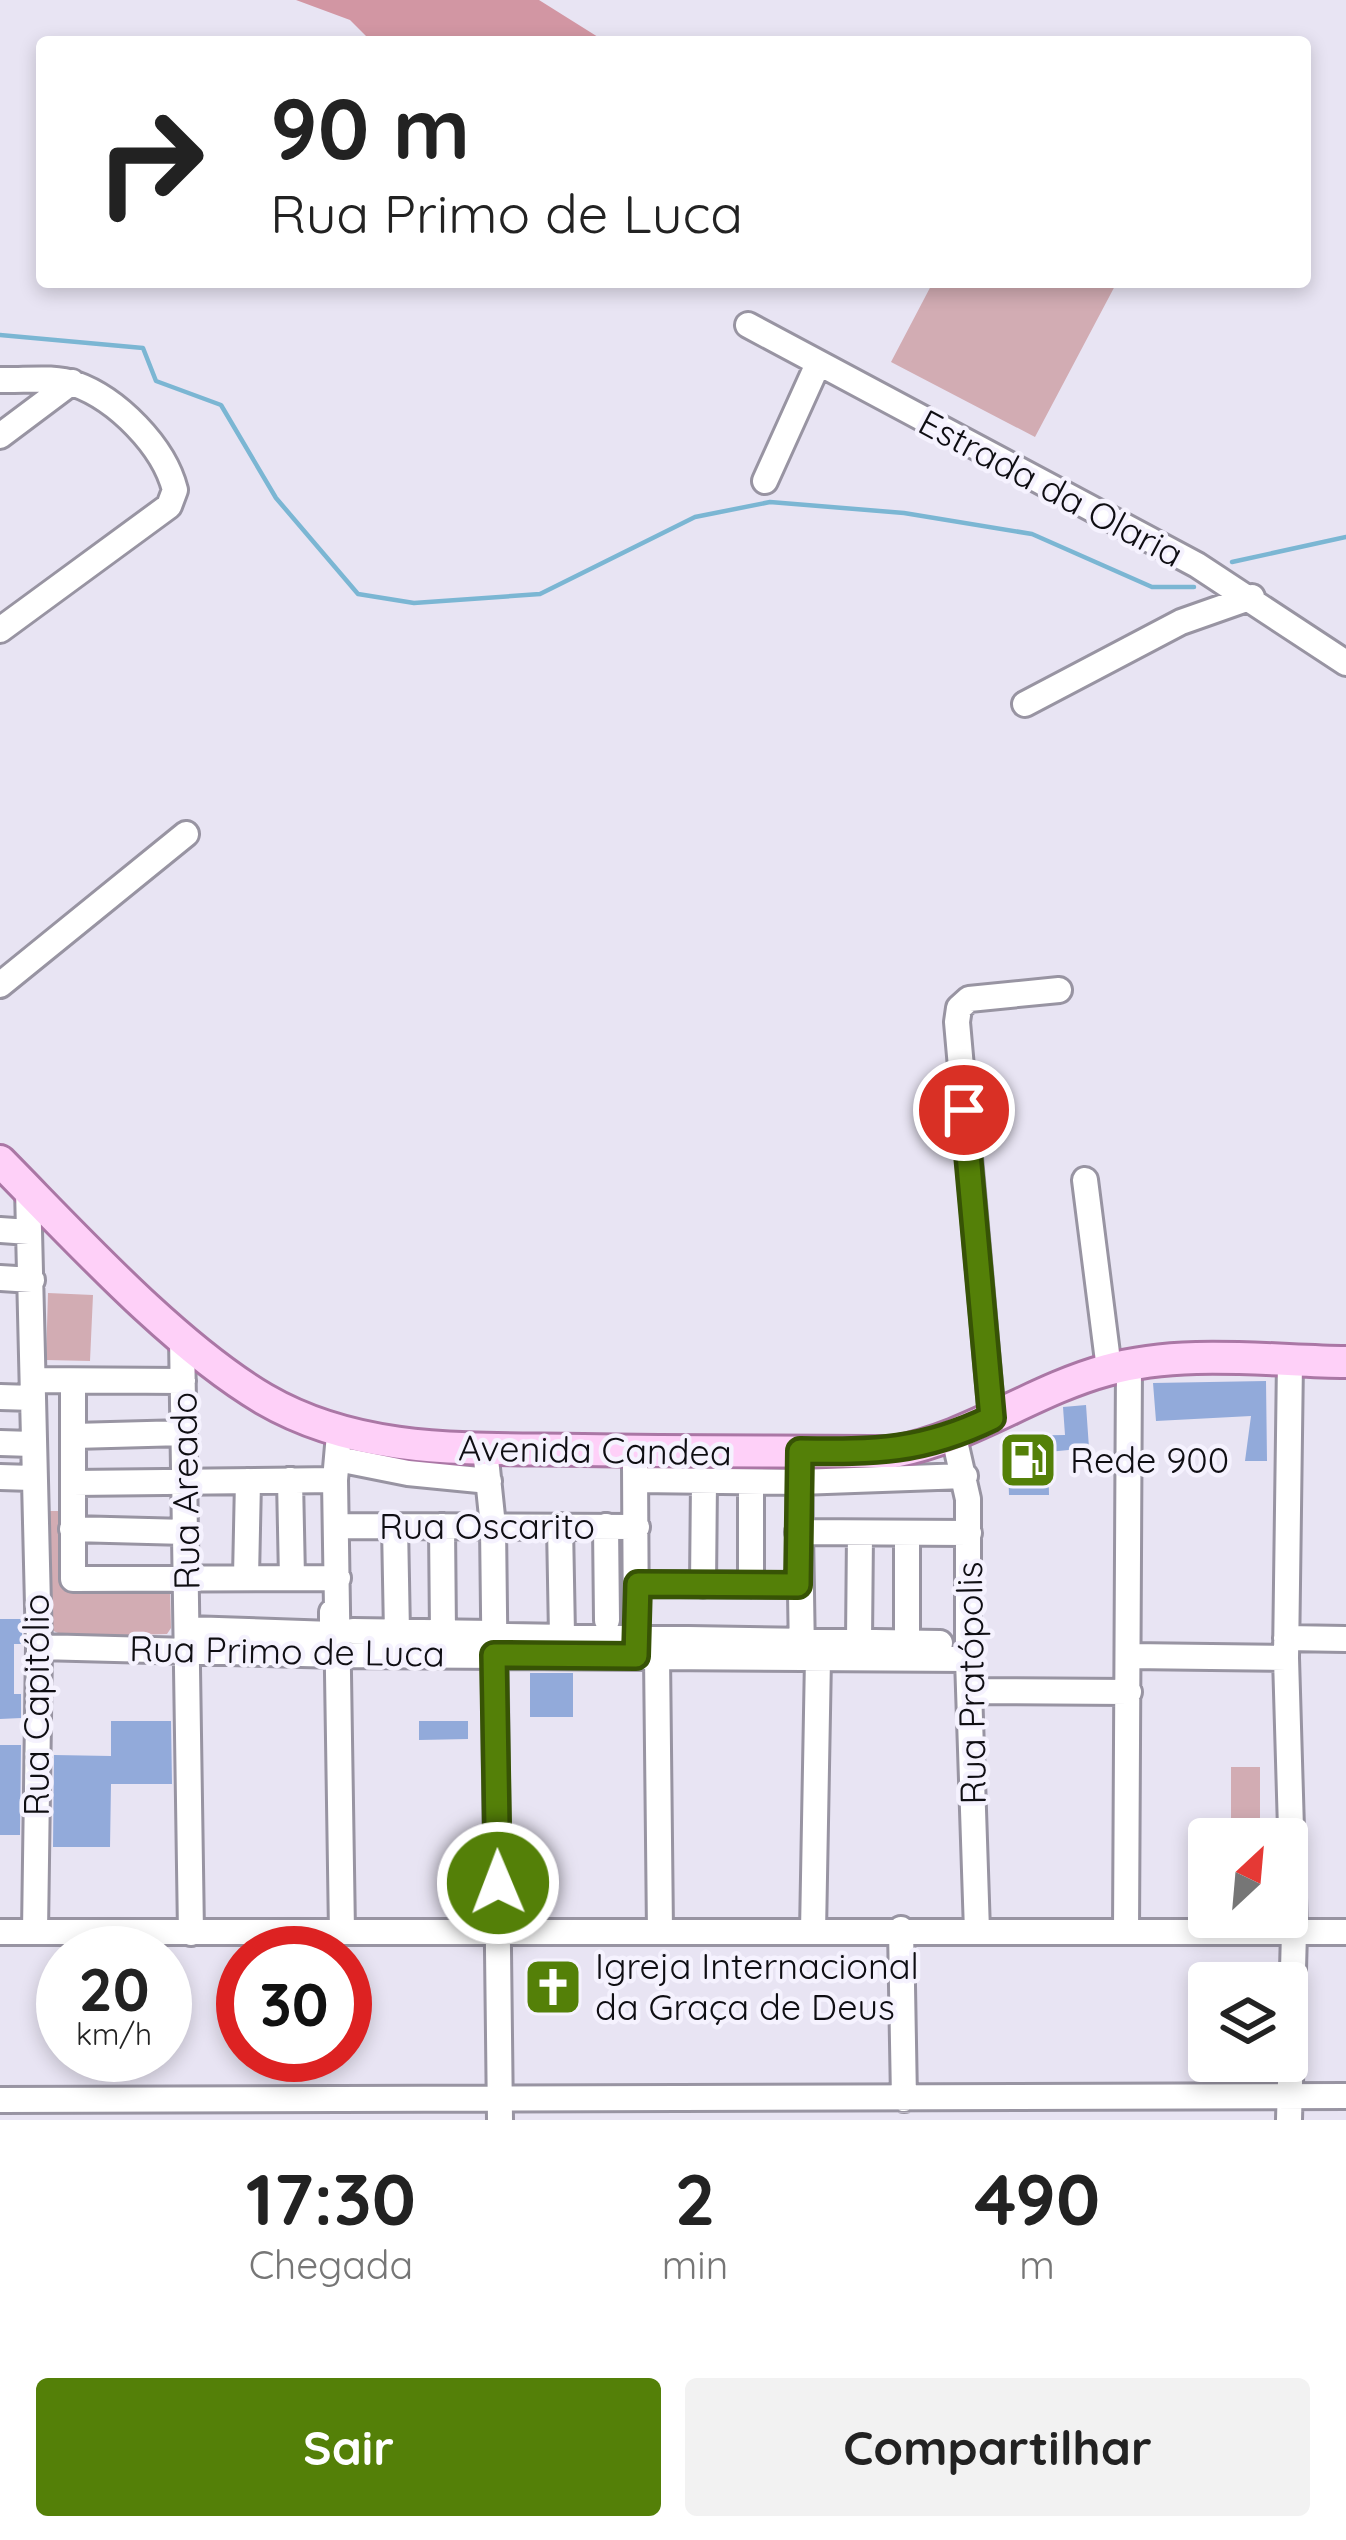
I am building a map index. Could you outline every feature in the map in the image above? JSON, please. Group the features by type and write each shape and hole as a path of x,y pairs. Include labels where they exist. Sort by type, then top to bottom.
{"main road":[{"name":"Avenida Candea","path":"0,1161 182,1337 337,1458 424,1448 485,1449 635,1465 799,1467 954,1437 1119,1368 1181,1360 1346,1362"}],"street":[{"name":"Estrada da Olaria","path":"748,325 1252,597 1346,663"},
{"path":"765,481 817,366"},
{"path":"0,380 72,382 111,402 172,477 174,497 159,514 0,630"},
{"path":"0,436 72,382"},
{"path":"1025,704 1181,622 1252,597"},
{"path":"0,985 186,834"},
{"path":"992,1418 956,1022 959,1008 969,998 1059,990"},
{"path":"1085,1180 1119,1368 1130,1656 1126,1932"},
{"name":"Rua Capitólio","path":"28,1189 39,1647 35,1932"},
{"path":"0,1231 29,1232"},
{"path":"0,1278 32,1280"},
{"name":"Rua Areado","path":"182,1337 191,1926"},
{"path":"1290,1361 1286,1648 1291,1818"},
{"path":"0,1397 73,1383 183,1381"},
{"name":"Rua Capitólio","path":"73,1383 70,1574 73,1579 187,1579"},
{"path":"74,1436 184,1433"},
{"name":"Rua Pratópolis","path":"954,1437 965,1476 969,1533 977,1930"},
{"path":"0,1443 32,1444"},
{"path":"485,1449 497,1642 500,2109"},
{"path":"337,1458 334,1578 341,1640 342,1926"},
{"path":"73,1483 290,1480 337,1458 408,1473 489,1481"},
{"path":"660,1932 635,1465 704,1481 751,1481 799,1467 965,1476"},
{"path":"799,1467 798,1585 807,1652 813,1932"},
{"path":"0,1477 32,1478"},
{"path":"290,1480 292,1578"},
{"path":"246,1577 248,1481"},
{"path":"703,1586 704,1481"},
{"path":"751,1481 751,1585"},
{"name":"Rua Oscarito","path":"338,1526 637,1527"},
{"path":"395,1526 397,1633"},
{"path":"442,1526 443,1634"},
{"path":"560,1526 562,1635"},
{"path":"606,1526 607,1620"},
{"path":"73,1529 185,1532"},
{"path":"798,1532 969,1533"},
{"path":"859,1641 860,1533"},
{"path":"907,1534 907,1642"},
{"path":"187,1579 334,1578"},
{"path":"638,1584 798,1585"},
{"path":"341,1640 397,1633 497,1642 562,1635 643,1650"},
{"name":"Rua Primo de Luca","path":"39,1647 188,1639 497,1642 968,1659"},
{"path":"1130,1656 1286,1648 1346,1639"},
{"path":"807,1652 859,1641 940,1643"},
{"path":"969,1691 1129,1693"},
{"path":"901,1929 904,2099"},
{"path":"372,1931 1188,1932"},
{"path":"0,1933 35,1932"},
{"path":"1308,1932 1346,1932"},
{"path":"1290,2108 1294,1938"},
{"path":"0,2100 500,2109 904,2099 1290,2108 1346,2096"}],"path":[{"path":"101,2099 103,2082"}],"shaded area":[{"path":"296,0 539,0 596,36 366,36 350,20"},
{"path":"930,288 1114,288 1035,437 891,362"},
{"path":"48,1293 93,1295 90,1361 46,1360"},
{"path":"40,1511 62,1511 63,1589 170,1589 167,1634 67,1637 49,1629"},
{"path":"1231,1767 1260,1767 1260,1818 1231,1818"}],"building":[{"path":"1266,1381 1267,1461 1245,1461 1251,1416 1156,1421 1153,1383"},
{"name":"Rede 900","path":"1086,1405 1089,1448 1048,1452 1049,1495 1009,1495 1007,1436 1065,1435 1063,1407"},
{"path":"0,1619 22,1619 22,1644 14,1644 14,1694 21,1694 21,1718 0,1719"},
{"path":"530,1673 573,1673 573,1717 530,1717"},
{"path":"111,1721 171,1721 172,1784 111,1784 110,1847 53,1847 54,1755 111,1756"},
{"path":"419,1721 468,1721 468,1739 419,1740"},
{"path":"0,1745 21,1745 20,1835 0,1835"},
{"name":"Igreja Internacional da Graça de Deus","path":"578,1975 579,1999 527,1998 527,1976"}],"waterway":[{"path":"0,335 143,348 156,381 221,405 276,498 358,594 414,603 540,594 695,517 770,502 904,513 1032,534 1152,587 1194,587"},
{"path":"1232,562 1346,537"}],"place":[{"name":"Rede 900","path":"1028,1460"},
{"name":"Igreja Internacional da Graça de Deus","path":"553,1987"}],"route":[{"path":"498,1883 494,1655 636,1656 638,1584 798,1585 800,1451 893,1452 928,1446 992,1418 964,1110"}]}
